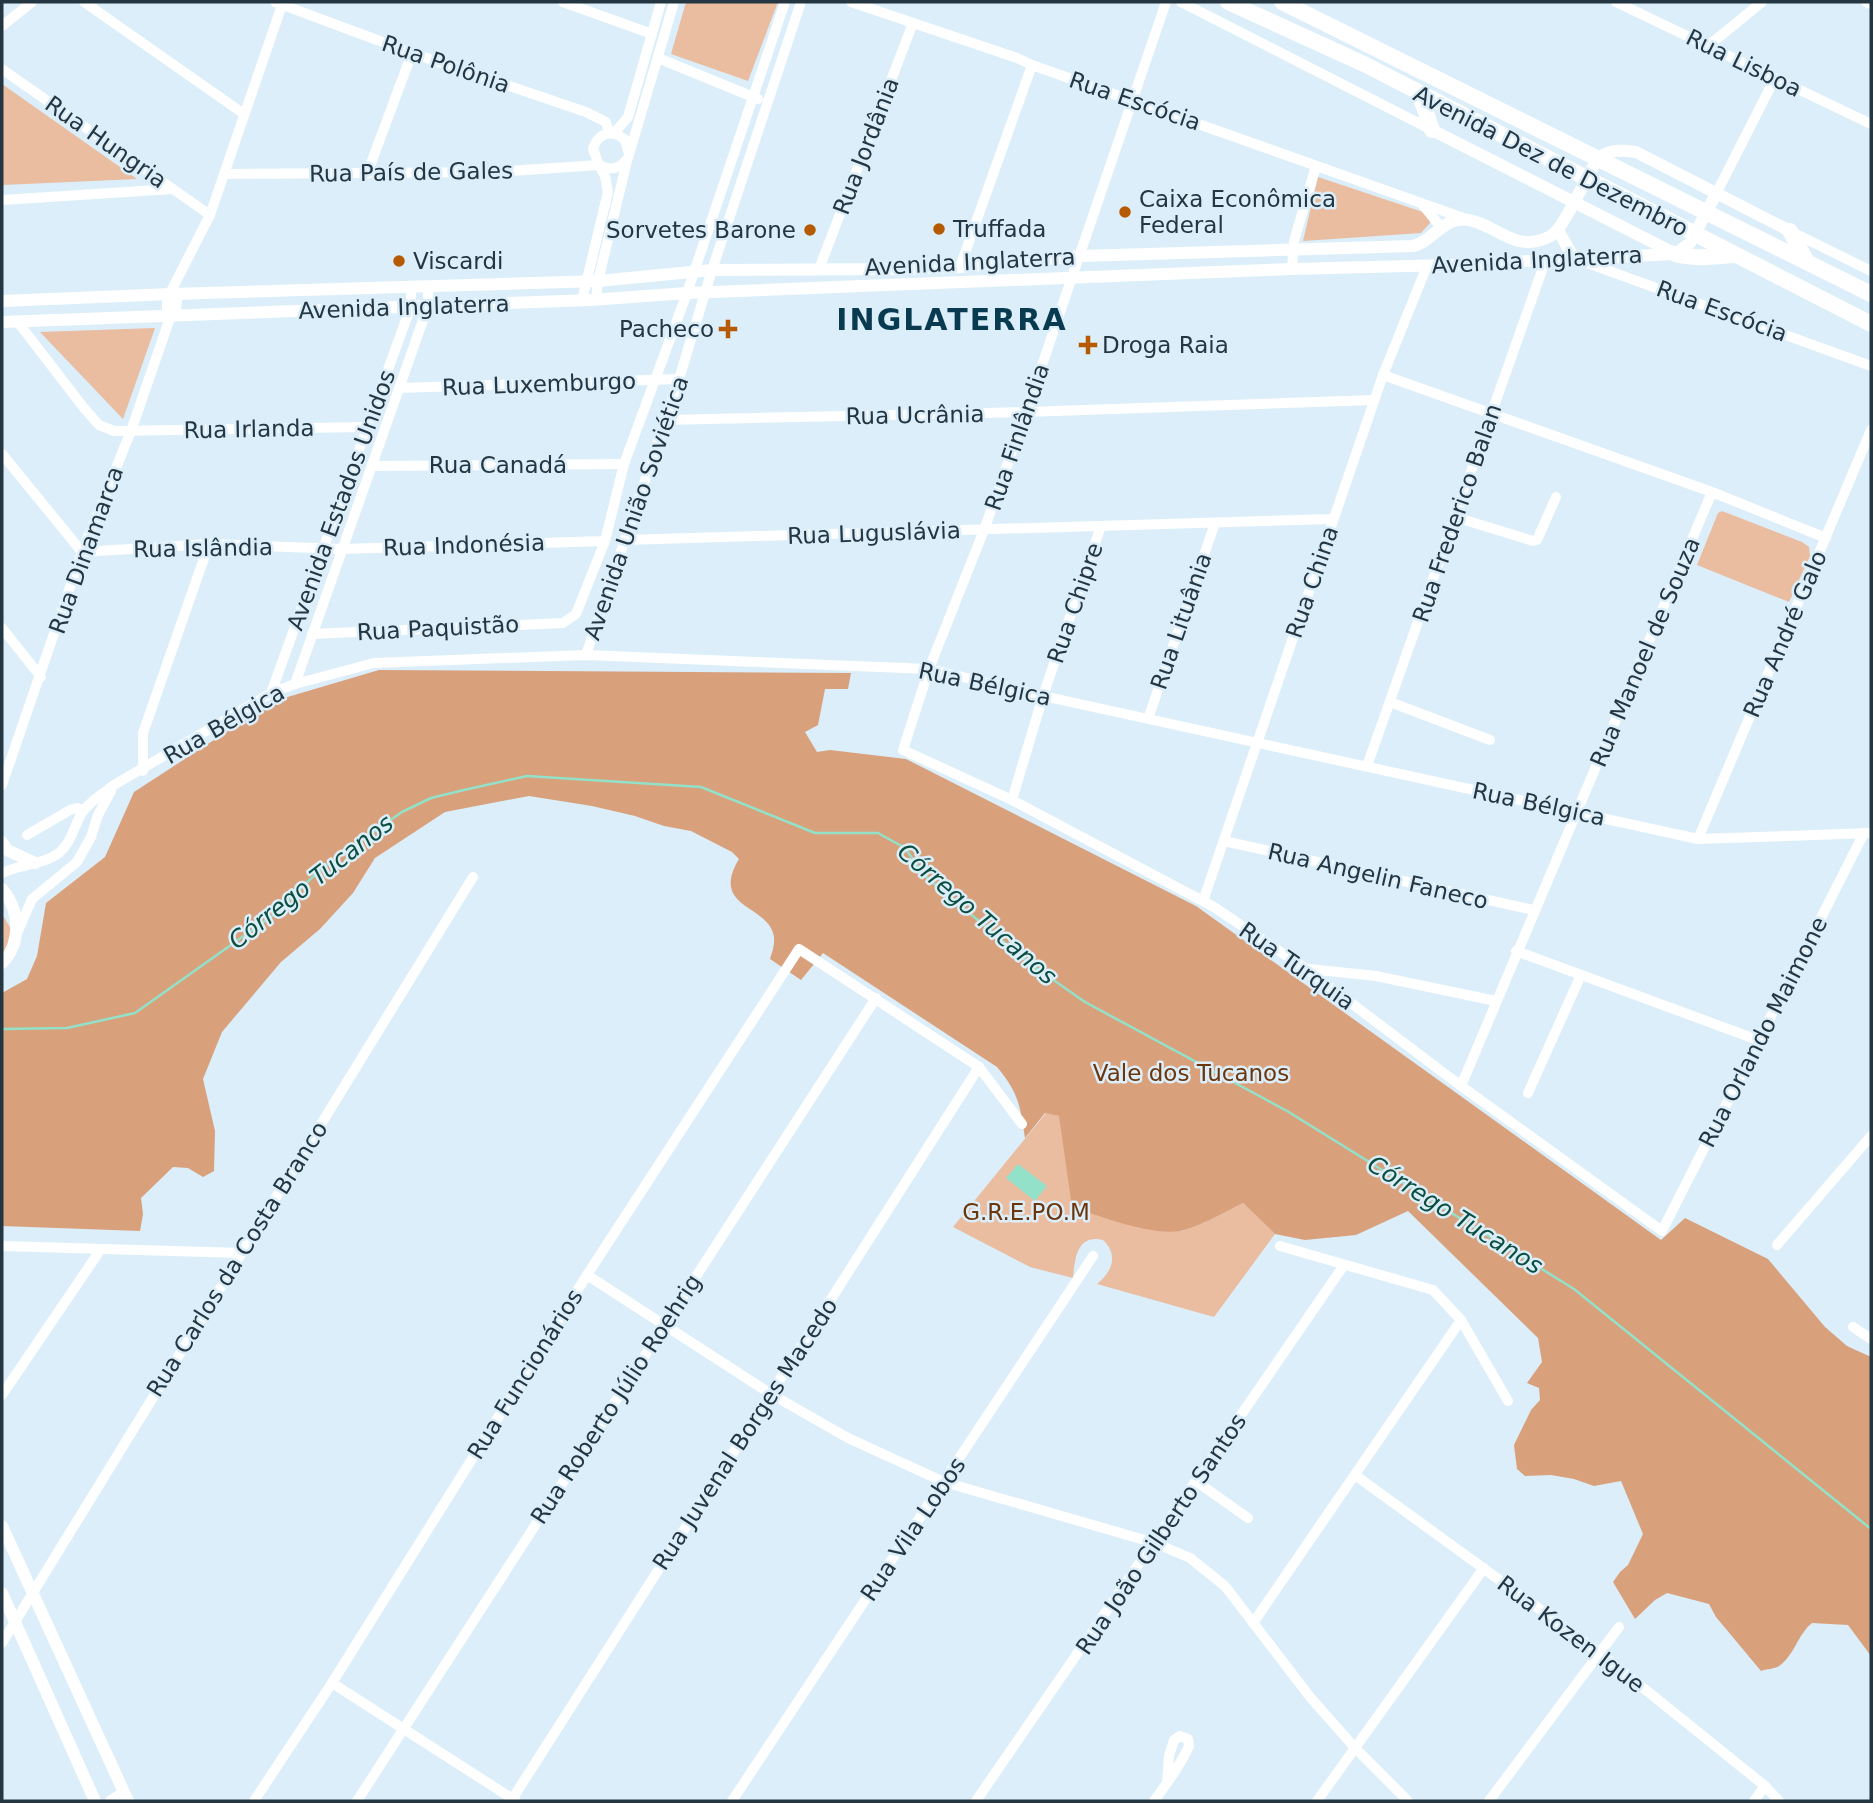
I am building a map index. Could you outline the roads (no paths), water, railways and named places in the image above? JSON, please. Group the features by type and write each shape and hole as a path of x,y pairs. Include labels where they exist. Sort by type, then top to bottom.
{"highway":[{"name":"Avenida Dez de Dezembro","path":"1228,2 1364,64 1871,324"},
{"name":"Avenida Dez de Dezembro","path":"1282,2 1871,295"},
{"path":"1419,93 1432,130"},
{"path":"1790,231 1807,262"},
{"path":"1675,254 1699,258 1735,255"}],"main road":[{"path":"1432,130 1675,254"},
{"path":"1598,158 1605,153 1619,150 1636,152 1790,231"},
{"name":"Avenida Inglaterra","path":"2,301 592,281 712,270 960,267 1081,256 1418,245 1441,227 1469,220 1520,241 1533,242 1546,239 1558,230 1598,158"},
{"name":"Avenida Inglaterra","path":"2,322 596,300 705,292 1292,268 1427,266 1675,254 1690,243 1716,194"},
{"path":"1558,230 1573,257"},
{"path":"1418,245 1424,253 1427,266"},
{"path":"888,269 888,285"},
{"path":"906,269 908,284"},
{"path":"2,842 7,850 35,863"},
{"path":"2,889 12,903 18,932 10,955 2,963"},
{"path":"2,1526 126,1797 111,1801"},
{"path":"2,1593 95,1801"}],"street":[{"path":"2,26 32,2"},
{"path":"84,2 244,114"},
{"path":"563,2 652,34"},
{"path":"612,133 628,117 662,2"},
{"path":"582,300 592,281 674,2"},
{"name":"Avenida União Soviética","path":"563,623 576,614 605,541 624,464 687,293 785,2"},
{"name":"Avenida União Soviética","path":"586,655 801,2"},
{"name":"Rua Escócia","path":"851,2 1017,58 1469,220"},
{"name":"Rua Finlândia","path":"903,750 929,669 1027,412 1166,2"},
{"path":"1181,2 1432,130"},
{"name":"Rua Lisboa","path":"1616,2 1871,124"},
{"path":"1708,46 1762,2"},
{"path":"1866,2 1871,4"},
{"name":"Rua Dinamarca","path":"2,785 82,552 131,431 172,315 167,310 167,299 172,294 209,215 280,3"},
{"name":"Rua Polônia","path":"280,3 412,53 600,117 612,133"},
{"name":"Rua Jordânia","path":"819,269 913,23"},
{"path":"368,174 412,53"},
{"path":"657,58 768,103"},
{"path":"960,267 1032,65"},
{"name":"Rua Hungria","path":"2,69 209,215"},
{"path":"1716,194 1775,78"},
{"path":"596,300 592,281 608,192 604,176 598,165 593,155 595,143 603,134 612,133 625,140 628,156 622,165 614,169 598,165"},
{"name":"Rua País de Gales","path":"224,174 495,172 598,165"},
{"path":"1292,268 1292,249 1316,166"},
{"path":"133,192 140,186 146,171"},
{"path":"2,200 173,190"},
{"path":"1420,202 1441,227"},
{"path":"1790,231 1871,271"},
{"name":"Rua Escócia","path":"1573,257 1871,366"},
{"name":"Rua Frederico Balan","path":"1367,766 1546,260"},
{"name":"Rua China","path":"1203,901 1374,400 1427,266"},
{"name":"Avenida Estados Unidos","path":"271,693 411,306 411,288"},
{"name":"Avenida Estados Unidos","path":"295,684 428,306 428,288"},
{"name":"Rua Irlanda","path":"17,321 99,425 114,431 368,427"},
{"path":"1383,375 1712,492 1826,538"},
{"name":"Rua Luxemburgo","path":"399,388 679,379"},
{"name":"Rua Ucrânia","path":"665,420 1027,412 1374,400"},
{"name":"Rua André Galo","path":"1698,839 1871,430"},
{"path":"2,454 82,552"},
{"name":"Rua Canadá","path":"372,466 624,464"},
{"name":"Rua Manoel de Souza","path":"1461,1086 1712,492"},
{"path":"1455,517 1533,541 1537,540 1556,497"},
{"name":"Rua Luguslávia","path":"624,540 1334,519"},
{"name":"Rua Lituânia","path":"1148,719 1215,523"},
{"name":"Rua Chipre","path":"1012,800 1043,696 1101,526"},
{"name":"Rua Indonésia","path":"324,548 605,541"},
{"path":"142,771 143,733 209,544"},
{"name":"Rua Islândia","path":"82,552 209,544 324,548"},
{"name":"Rua Paquistão","path":"312,634 563,623"},
{"path":"2,628 41,677"},
{"name":"Rua Bélgica","path":"2,873 59,853 68,843 84,810 114,785 271,693 295,684 374,663 586,655 929,669 1698,839 1868,833"},
{"path":"1390,702 1490,740"},
{"name":"Rua Turquia","path":"903,750 1012,800 1203,901 1306,969 1461,1086 1662,1231"},
{"path":"2,761 13,753"},
{"path":"18,932 32,899 77,862 114,785"},
{"path":"27,835 70,810 84,810"},
{"name":"Rua Orlando Maimone","path":"1662,1231 1758,1040 1868,833"},
{"name":"Rua Angelin Faneco","path":"1224,841 1533,911"},
{"name":"Rua Carlos da Costa Branco","path":"2,1643 473,877"},
{"name":"Rua Funcionários","path":"254,1801 332,1683 587,1275 799,949 876,998"},
{"path":"1516,951 1758,1040"},
{"path":"1306,969 1376,976 1496,1001"},
{"path":"1528,1093 1581,975"},
{"path":"876,998 979,1067 1022,1125"},
{"name":"Rua Roberto Júlio Roehrig","path":"357,1801 876,998"},
{"name":"Rua Juvenal Borges Macedo","path":"513,1800 979,1067"},
{"path":"1777,1245 1871,1136"},
{"path":"2,1246 240,1253"},
{"path":"1280,1246 1433,1290 1461,1320 1508,1401"},
{"path":"2,1395 101,1249"},
{"name":"Rua Vila Lobos","path":"732,1801 1093,1256"},
{"name":"Rua João Gilberto Santos","path":"976,1801 1344,1265"},
{"path":"587,1275 771,1394 848,1438 944,1482 1155,1543 1191,1558 1225,1586 1310,1697 1355,1748 1408,1801"},
{"path":"1253,1623 1461,1320"},
{"path":"1853,1327 1871,1339"},
{"name":"Rua Kozen Igue","path":"1355,1475 1600,1653 1765,1786 1779,1801"},
{"path":"1197,1482 1248,1518"},
{"path":"1317,1801 1484,1568"},
{"path":"1489,1801 1619,1627"},
{"path":"332,1683 513,1800"},
{"path":"1154,1801 1167,1783 1181,1762 1189,1746 1188,1739 1180,1736 1174,1740 1169,1756 1167,1783"},
{"path":"1169,1756 1181,1762"},
{"path":"1754,1801 1765,1786"}],"waterway":[{"name":"Córrego Tucanos","path":"2,1029 67,1028 135,1013 272,916 322,868 402,812 431,798 464,790 527,776 701,787 815,833 878,833 905,848 924,875 1029,963 1085,1002 1287,1111 1574,1289 1871,1529"}],"place":[{"name":"Caixa Econômica Federal","path":"1125,212"},
{"name":"Truffada","path":"939,229"},
{"name":"Sorvetes Barone","path":"810,230"},
{"name":"Viscardi","path":"399,261"},
{"name":"Pacheco","path":"728,329"},
{"name":"Droga Raia","path":"1088,345"}],"district":[{"name":"INGLATERRA","path":"952,320"}],"park label":[{"name":"Vale dos Tucanos","path":"1191,1073"},
{"name":"G.R.E.PO.M","path":"1026,1212"}]}
